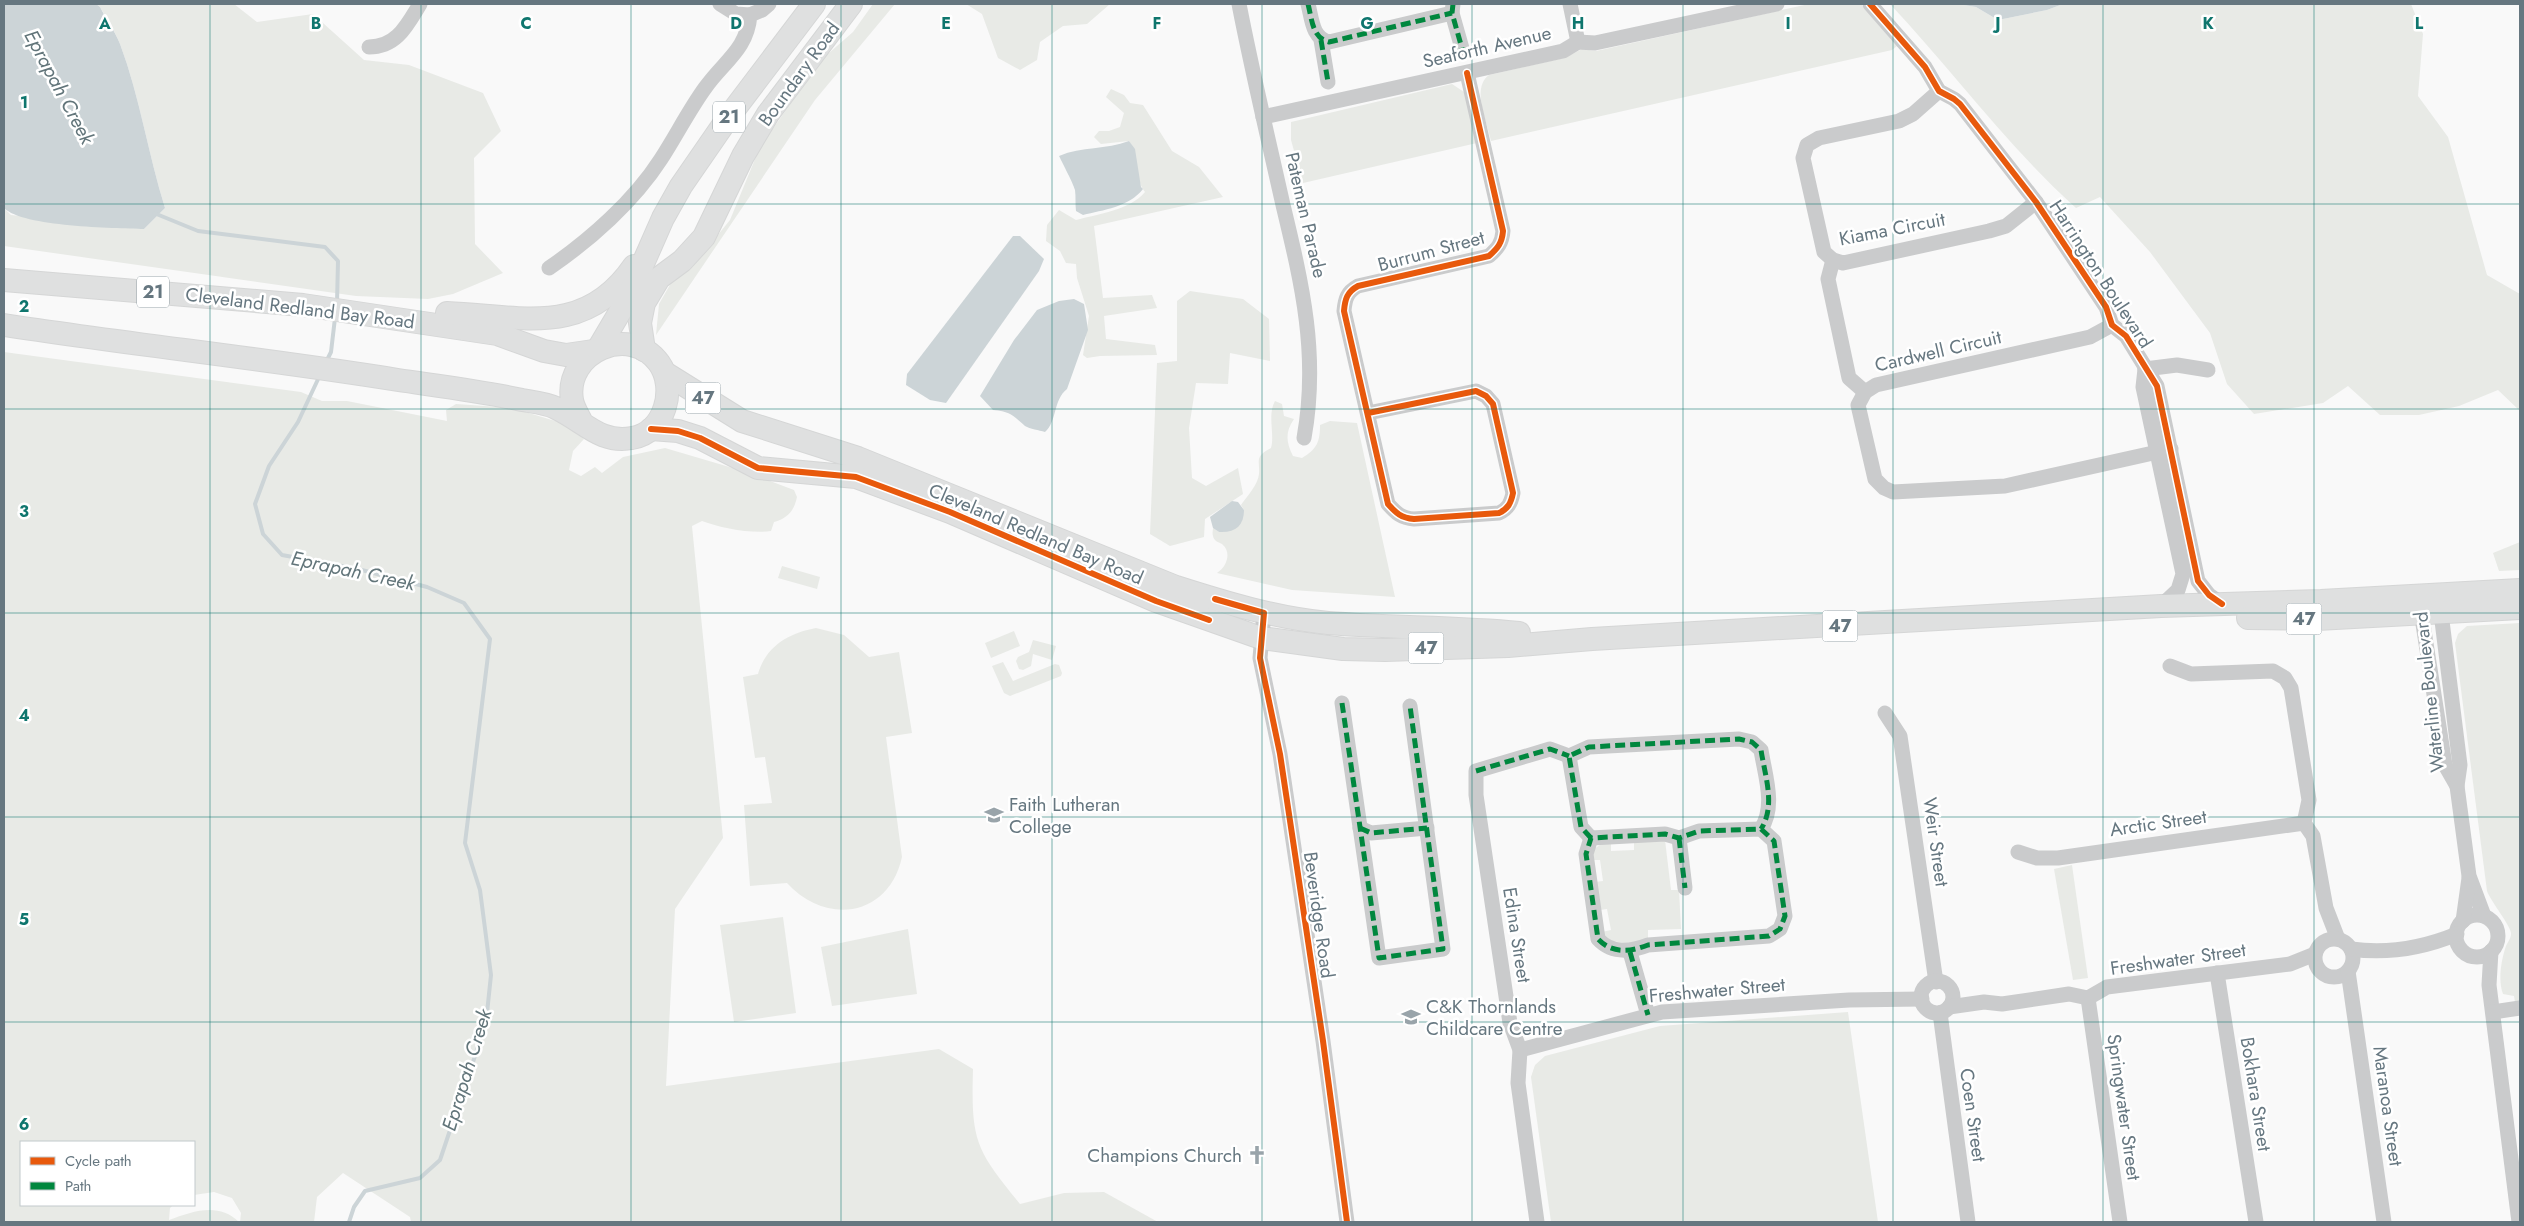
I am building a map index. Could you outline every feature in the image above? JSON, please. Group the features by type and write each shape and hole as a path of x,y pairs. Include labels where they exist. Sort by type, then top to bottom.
{"highway":[{"name":"Boundary Road","path":"595,350 626,300 654,236 690,172 814,4"},
{"name":"Boundary Road","path":"644,350 640,323 644,303 659,278 682,262 704,237 743,156 768,114 851,4"},
{"name":"21","path":"470,322 563,317 584,310 605,298 625,280 654,236"},
{"name":"Cleveland Redland Bay Road","path":"4,280 303,305 470,322"},
{"name":"21","path":"470,322 544,351 566,355 595,350"},
{"name":"Cleveland Redland Bay Road","path":"4,325 351,372 553,406 581,421 599,436 615,440 635,438 651,429 678,431 700,438 758,468 856,477 950,512 1156,601 1261,638 1343,649 1385,650 1508,646 1592,639 2161,606 2321,601 2520,608"},
{"path":"595,350 609,344 626,344 644,350"},
{"name":"21","path":"581,421 572,401 573,381 581,363 595,350"},
{"name":"Cleveland Redland Bay Road","path":"644,350 658,362 665,373 742,421 858,458 1176,587 1264,613 1327,623 1506,632 1592,639"},
{"path":"651,429 664,412 668,391 665,373"},
{"name":"Cleveland Redland Bay Road","path":"2087,611 2157,617 2317,619 2520,590"}],"street":[{"path":"369,47 380,47 391,42 404,30 420,4"},
{"path":"720,4 736,14 750,15 762,10 769,4"},
{"name":"Pateman Parade","path":"1239,4 1301,283 1309,330 1310,398 1304,438"},
{"path":"1308,4 1316,36 1321,40 1329,42 1453,8 1463,52"},
{"path":"1570,4 1578,42"},
{"name":"Seaforth Avenue","path":"1263,117 1563,51 1578,42 1595,43 1777,4"},
{"name":"Harrington Boulevard","path":"1870,4 1925,66 1939,91 1960,104 2036,202 2106,307 2112,325 2126,336 2145,369 2143,387 2164,451 2198,581 2209,595 2222,604"},
{"path":"549,268 593,235 652,171 707,85 742,45 748,32 750,15"},
{"path":"1321,40 1328,82"},
{"name":"Burrum Street","path":"1368,413 1476,391 1486,396 1493,404 1513,492 1511,502 1499,513 1404,518 1395,513 1388,504 1344,311 1344,301 1350,290 1358,286 1489,256 1498,249 1503,232 1467,73"},
{"name":"Kiama Circuit","path":"1939,91 1913,114 1899,121 1819,138 1807,145 1803,158 1824,252 1833,260 1843,263 1998,228 2006,226 2036,202"},
{"path":"1833,260 1828,279 1849,378 1865,392"},
{"name":"Cardwell Circuit","path":"2112,325 2090,336 1876,385 1865,392 1858,405 1875,479 1884,488 1893,492 2005,486 2164,451"},
{"path":"2145,369 2177,365 2208,370"},
{"name":"Harrington Boulevard","path":"2161,606 2178,590 2183,574 2164,451"},
{"name":"Waterline Boulevard","path":"2430,604 2460,765 2457,786 2469,876 2484,916"},
{"name":"Beveridge Road","path":"1264,613 1260,658 1280,754 1347,1222"},
{"path":"2170,666 2191,674 2273,671 2285,678 2291,688 2309,800 2304,823 2313,836 2326,908 2326,945 2315,962 2339,971 2376,952"},
{"path":"1342,703 1379,958 1443,948 1410,706"},
{"name":"Weir Street","path":"1885,713 1900,736 1943,985"},
{"path":"1591,838 1581,827 1569,756 1589,747 1739,739 1752,742 1761,750 1770,806 1768,819 1761,829"},
{"name":"Edina Street","path":"1537,1222 1518,1083 1520,1050 1510,1023 1476,795 1476,771 1550,749 1569,756"},
{"name":"Arctic Street","path":"2018,852 2037,858 2058,858 2304,823"},
{"path":"1360,828 1371,833 1426,828"},
{"path":"1761,829 1774,841 1785,916 1780,929 1769,936 1648,945 1630,952 1605,947 1598,939 1586,854 1591,838 1666,834 1679,838 1699,831 1761,829"},
{"path":"1679,838 1685,888"},
{"name":"Waterline Boulevard","path":"2460,935 2469,876"},
{"path":"2326,945 2376,952 2433,944 2460,935 2472,915 2484,916 2494,923 2498,941 2491,951 2489,985 2515,1146 2519,1222"},
{"path":"2460,935 2475,956 2489,985"},
{"name":"Freshwater Street","path":"2290,964 2326,945"},
{"path":"2339,971 2351,949"},
{"path":"2475,956 2491,951"},
{"path":"1630,952 1648,1015"},
{"name":"Freshwater Street","path":"2088,998 2107,987 2290,964 2339,971"},
{"name":"Maranoa Street","path":"2339,971 2353,996 2384,1222"},
{"name":"Bokhara Street","path":"2217,973 2256,1222"},
{"path":"1984,1002 1930,1011 1922,998 1927,985 1943,985 1984,1002 2002,1004 2069,994 2088,998"},
{"path":"1943,985 1953,998 1945,1010"},
{"name":"Freshwater Street","path":"1520,1050 1662,1012 1850,1000 1922,998"},
{"name":"Springwater Street","path":"2088,998 2120,1222"},
{"path":"2492,1012 2520,1008"},
{"name":"Coen Street","path":"1945,1010 1968,1222"}],"shaded area":[{"path":"96,4 234,4 257,22 313,14 364,60 409,65 483,93 501,131 474,158 475,244 503,273 453,294 428,299 356,296 4,246 4,208 11,215 144,229 165,208 127,64 116,34 100,7"},
{"path":"873,4 895,4 815,100 656,335 659,304 671,283 704,252 730,220 760,147 821,60 853,32"},
{"path":"966,4 1110,4 1087,24 1063,26 1040,42 1037,60 1020,70 998,58 982,14"},
{"path":"1809,4 1861,4 1897,46 1892,50 1491,141 1481,97 1481,88 1489,75 1564,58 1582,49 1596,51"},
{"path":"1890,4 1958,4 1976,7 1998,20 2047,10 2063,4 2411,4 2423,34 2418,96 2448,137 2487,275 2520,294 2520,411 2498,390 2459,406 2419,415 2380,415 2348,386 2323,403 2254,414 2227,384 2210,333 2150,252 2100,197 2076,208 2027,160"},
{"path":"1452,84 1467,94 1477,143 1303,183 1291,140 1291,122"},
{"path":"1111,89 1124,95 1130,103 1143,105 1172,151 1199,167 1223,197 1094,226 1103,298 1152,295 1157,308 1104,316 1106,339 1155,345 1157,355 1087,358 1083,355 1089,316 1077,278 1076,264 1066,263 1060,251 1046,241 1047,225 1059,210 1076,220 1122,207 1139,198 1145,192 1139,180 1135,153 1129,141 1101,144 1094,137 1099,131 1109,131 1120,127 1124,113 1106,97"},
{"path":"1190,291 1243,299 1269,319 1270,361 1230,353 1228,384 1196,383 1189,428 1192,478 1206,486 1238,468 1243,494 1205,519 1204,537 1170,546 1150,534 1157,363 1177,361 1177,301"},
{"path":"4,352 301,392 322,401 347,401 447,421 446,410 456,404 512,408 562,423 584,439 573,451 569,470 581,476 595,467 602,473 623,457 665,448 743,471 794,490 797,497 792,510 787,516 774,522 771,531 736,530 702,521 692,526 723,838 675,909 666,1086 939,1049 973,1069 973,1113 979,1143 993,1170 1020,1204 1064,1193 1104,1192 1158,1222 411,1222 410,1217 343,1173 317,1197 314,1222 240,1222 241,1213 232,1198 214,1192 195,1195 195,1141 20,1141 20,1206 172,1206 170,1208 169,1220 196,1211 214,1210 223,1212 239,1222 4,1222"},
{"path":"1275,401 1282,404 1284,416 1294,419 1288,433 1289,446 1293,456 1302,458 1314,448 1318,441 1320,425 1330,421 1357,423 1395,597 1292,590 1217,573 1226,563 1227,551 1222,544 1215,540 1213,528 1219,532 1244,510 1241,505 1258,478 1260,456 1271,448 1271,418"},
{"path":"2520,542 2520,570 2499,571 2493,553"},
{"path":"782,566 820,577 817,589 778,578"},
{"path":"2520,623 2520,1002 2515,1002 2514,996 2503,994 2501,989 2502,960 2511,934 2487,891 2455,643 2458,634 2467,626"},
{"path":"816,628 844,635 869,657 899,652 912,733 886,737 902,857 895,877 884,892 870,903 854,909 820,906 803,897 787,883 750,886 744,805 772,803 765,757 755,758 743,677 758,674 767,656 780,642 797,633"},
{"path":"1014,631 1020,646 991,658 985,643"},
{"path":"1033,640 1056,646 1052,660 1033,654 1031,666 1023,670 1019,669 1016,661 1018,657 1029,652"},
{"path":"1003,662 1013,681 1055,664 1059,665 1062,673 1061,676 1010,696 1004,693 992,666"},
{"path":"1665,840 1671,890 1679,890 1681,929 1648,930 1648,939 1633,945 1608,940 1602,932 1611,930 1607,909 1600,910 1600,900 1595,882 1603,881 1600,860 1592,860 1594,849 1603,843 1611,843 1611,851 1634,850 1634,841"},
{"path":"2072,865 2088,978 2073,980 2054,869"},
{"path":"783,917 796,1013 734,1022 720,925"},
{"path":"908,929 917,994 832,1006 821,947"},
{"path":"1848,1012 1878,1222 1551,1222 1531,1077 1535,1065 1545,1056 1660,1026"}],"water":[{"path":"4,4 96,4 100,7 118,39 127,64 165,208 144,229 49,223 14,214 4,208"},
{"path":"1958,4 2063,4 2047,10 1998,20 1976,7"},
{"path":"1129,141 1135,149 1141,187 1143,189 1131,200 1115,207 1083,215 1076,211 1075,190 1059,156"},
{"path":"1013,236 1020,236 1044,259 1039,271 946,403 930,400 906,385 907,374"},
{"path":"1074,299 1084,304 1088,330 1067,389 1059,399 1049,428 1045,432 1029,428 1008,413 993,410 980,396 1014,340 1037,310 1059,301"},
{"path":"1232,501 1238,502 1244,510 1244,516 1238,527 1234,530 1219,532 1213,528 1210,517"}],"waterway":[{"name":"Eprapah Creek","path":"154,213 198,231 325,247 338,261 337,303"},
{"name":"Eprapah Creek","path":"326,362 331,352 335,318"},
{"name":"Eprapah Creek","path":"320,375 298,422 269,466 255,504 263,534 282,555 358,569 427,587 464,603 490,639 465,843 480,890 491,975 487,1013 478,1047 440,1160 420,1178 365,1191 354,1207 349,1222"}],"marked path":[{"path":"1308,4 1316,32 1323,40 1329,42 1452,13"},
{"path":"1453,4 1452,13 1463,52"},
{"path":"1321,40 1328,82"},
{"path":"1342,703 1379,958 1443,949 1410,706"},
{"path":"1591,838 1581,827 1569,756 1589,747 1739,739 1752,742 1761,750 1769,801 1768,811 1761,829"},
{"path":"1476,771 1550,749 1569,756"},
{"path":"1360,828 1371,833 1427,828"},
{"path":"1761,829 1774,841 1785,916 1780,929 1769,936 1648,945 1628,950 1609,947 1598,939 1586,854 1591,838 1665,834 1679,838 1699,831 1761,829"},
{"path":"1679,838 1685,888"},
{"path":"1630,952 1648,1015"}],"cycle path":[{"path":"1870,4 1925,67 1939,91 1960,104 2036,202 2106,307 2112,325 2126,336 2157,386 2198,581 2209,595 2222,604"},
{"path":"1368,413 1476,391 1486,396 1493,404 1513,493 1509,505 1499,513 1414,519 1399,514 1388,504 1344,311 1347,296 1358,286 1489,256 1499,245 1503,231 1467,73"},
{"path":"651,429 678,431 700,438 758,468 856,477 950,512 1156,601 1209,620"},
{"path":"1215,599 1264,613 1260,658 1280,754 1323,1041 1347,1222"}],"place":[{"name":"Faith Lutheran College","path":"994,815"},
{"name":"C&K Thornlands Childcare Centre","path":"1411,1017"},
{"name":"Champions Church","path":"1257,1155"}]}
